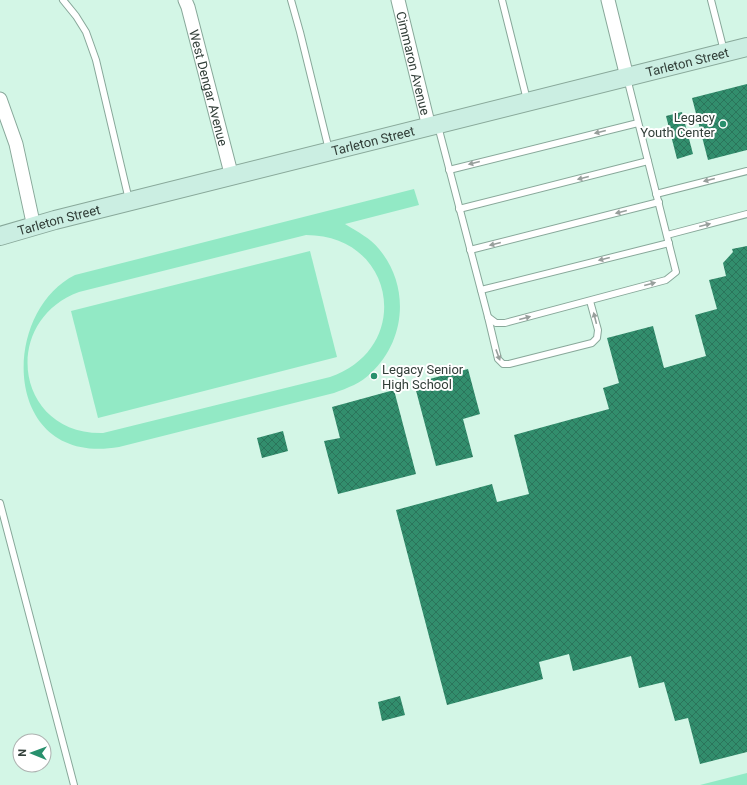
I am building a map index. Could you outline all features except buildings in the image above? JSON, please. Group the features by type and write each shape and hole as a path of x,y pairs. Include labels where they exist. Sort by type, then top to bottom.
{"street":[{"name":"West Dengar Avenue","path":"185,0 232,177"},
{"name":"Cimmaron Avenue","path":"398,0 433,126"},
{"path":"608,0 627,77"},
{"name":"Tarleton Street","path":"0,236 129,202 747,47"},
{"path":"0,98 16,144 34,227"}],"lane":[{"path":"63,0 76,16 86,32 96,60 129,202"},
{"path":"291,0 330,152"},
{"path":"502,0 527,102"},
{"path":"711,0 725,52"},
{"path":"488,317 496,323 505,323 666,280 676,272 627,77"},
{"path":"449,170 638,123"},
{"path":"433,126 449,170 498,359 502,364 509,364 592,343 597,338 598,330 590,300"},
{"path":"459,209 648,161"},
{"path":"656,194 747,171"},
{"path":"470,250 659,202"},
{"path":"667,235 747,214"},
{"path":"481,290 669,243"},
{"path":"0,503 74,785"}],"green space":[{"path":"414,189 419,205 345,224 368,238 379,249 389,264 396,279 399,296 400,312 397,329 391,345 383,360 367,377 354,385 334,393 119,447 80,447 52,434 33,411 25,382 25,351 34,320 51,294 75,275","holes":["306,235 336,240 360,253 375,272 383,295 383,319 374,343 357,363 330,377 103,433 73,429 51,416 36,397 28,374 29,350 37,327 54,306 79,292"]},
{"path":"310,251 337,357 98,418 71,311"},
{"path":"747,773 747,785 700,785"}],"place":[{"name":"Legacy Youth Center","path":"723,124"},
{"name":"Legacy Senior High School","path":"374,376"}]}
